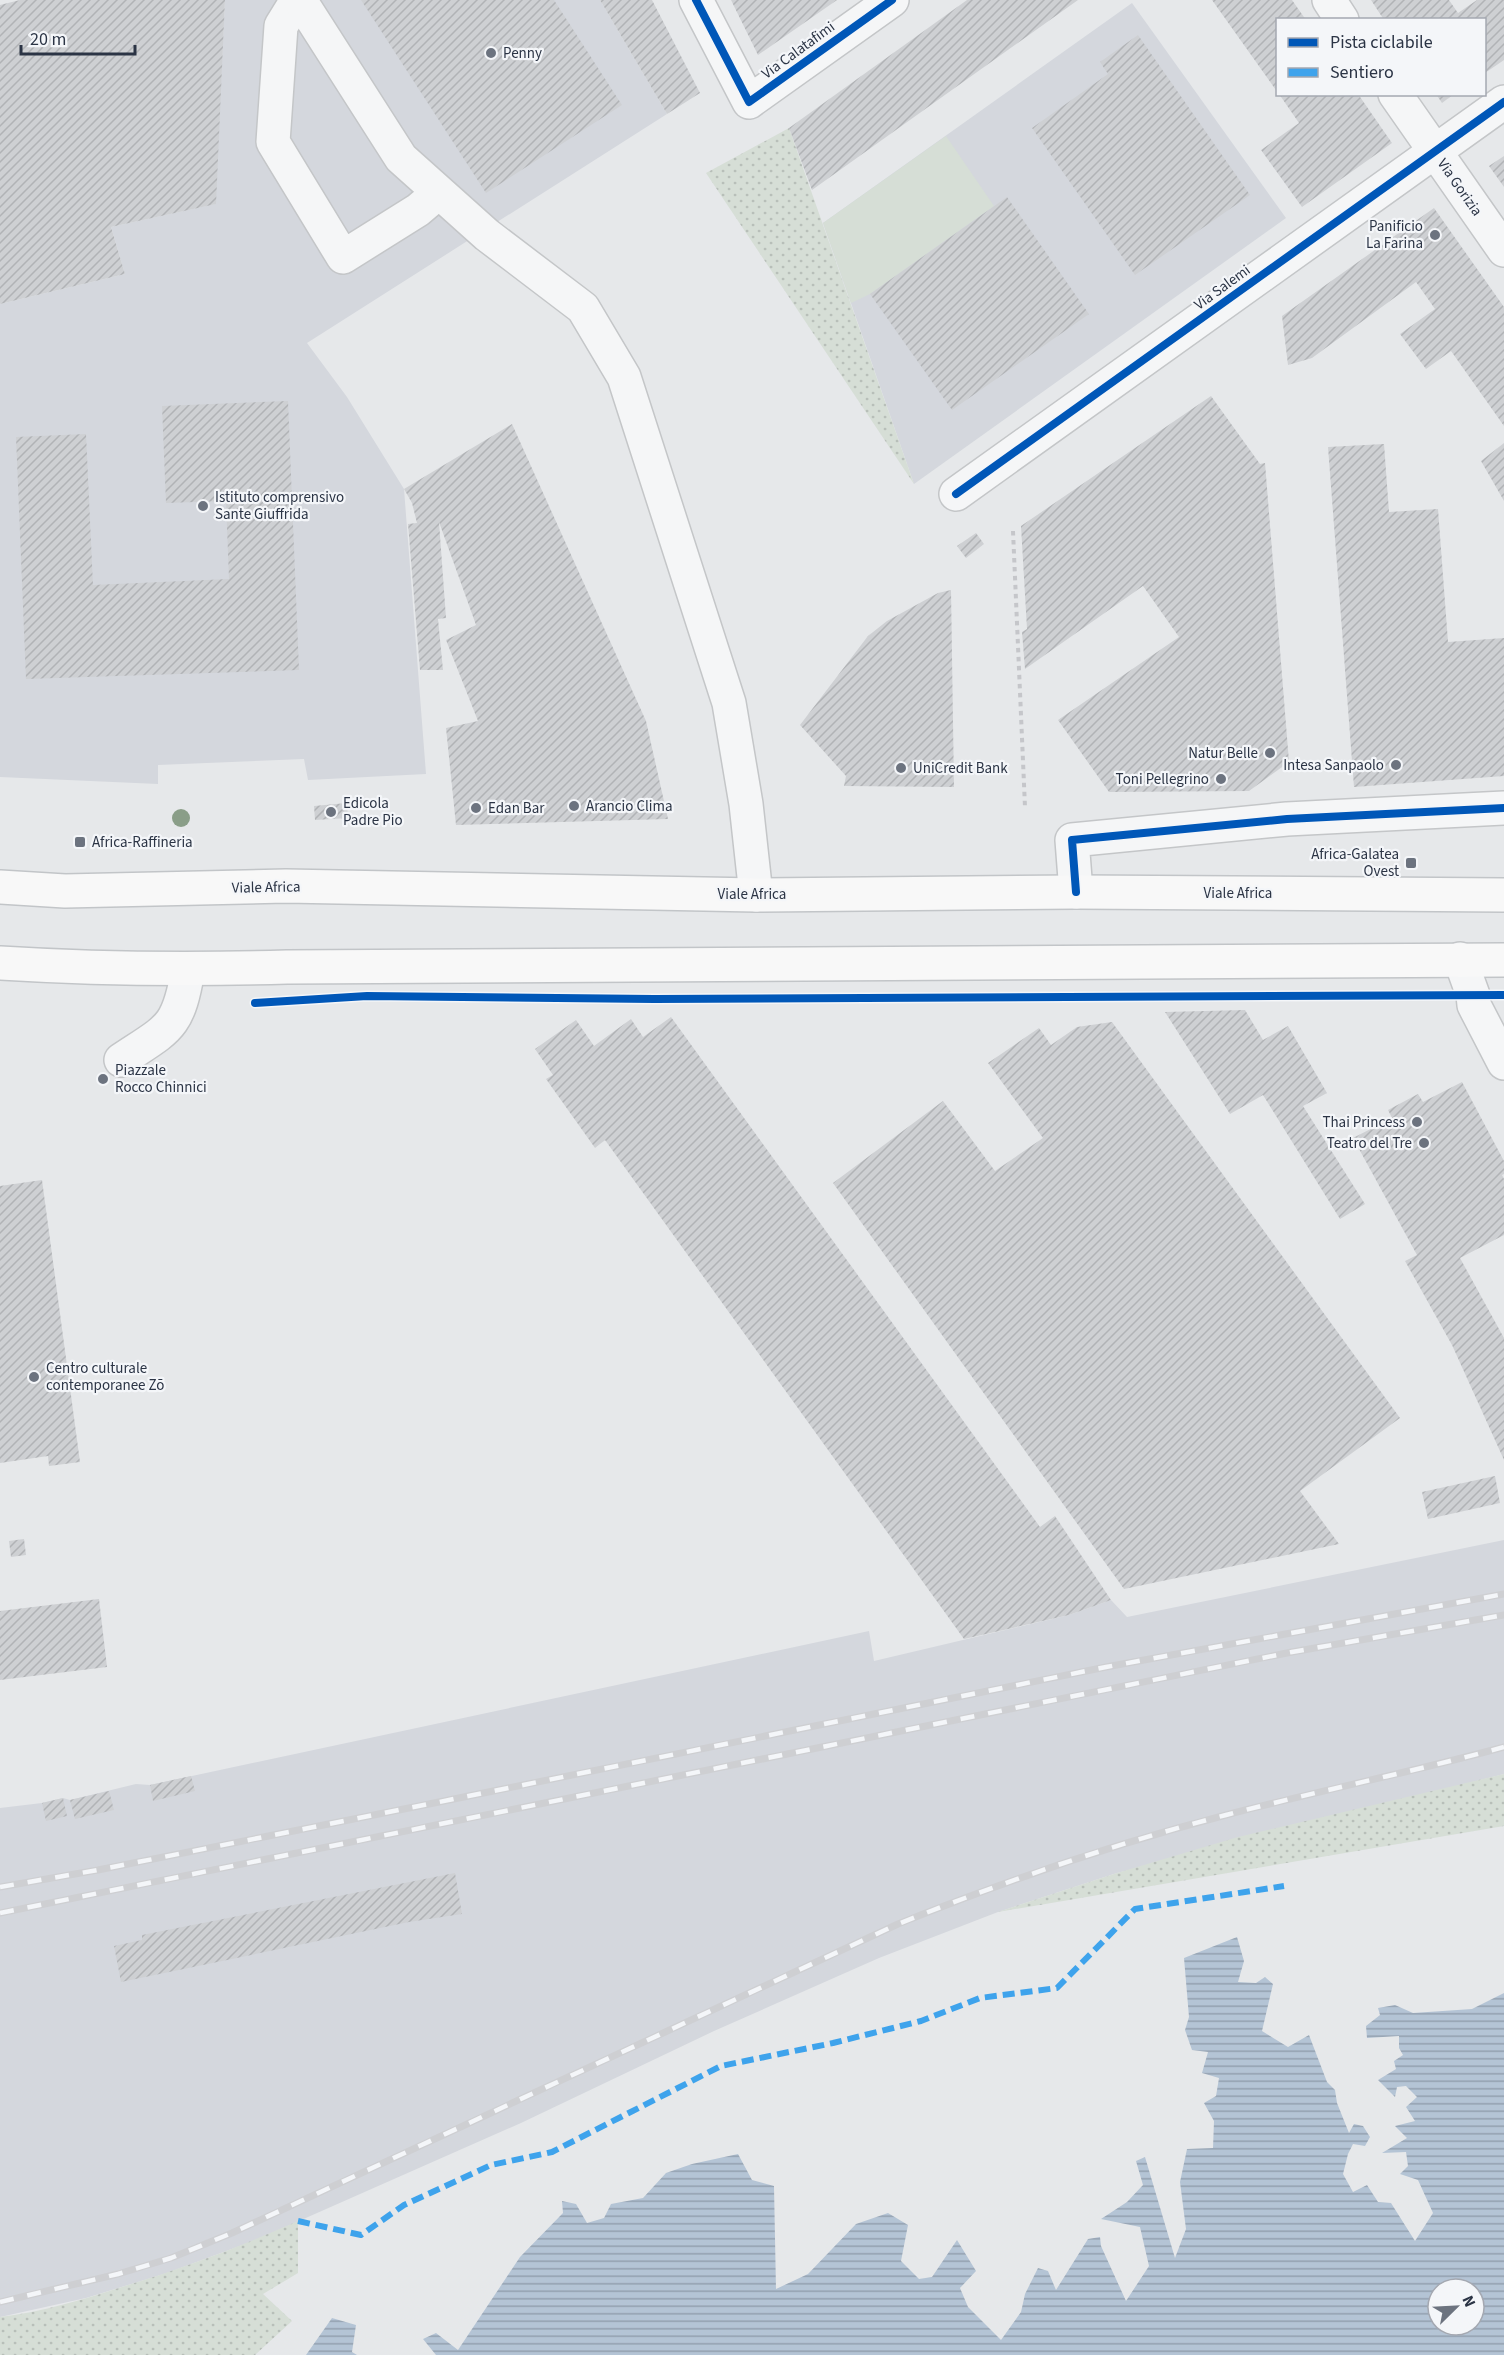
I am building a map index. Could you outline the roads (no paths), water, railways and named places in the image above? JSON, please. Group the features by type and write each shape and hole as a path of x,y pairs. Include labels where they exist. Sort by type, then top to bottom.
{"main road":[{"name":"Viale Africa","path":"0,887 65,891 286,886 756,895 1076,892 1504,895"},
{"path":"0,963 188,970 310,967 1504,960"}],"street":[{"path":"438,193 418,210 343,257 273,142 281,26 298,0 401,158 487,235 582,308 624,377 729,704 746,804 756,895"},
{"name":"Via Calatafimi","path":"696,0 749,102 892,0"},
{"path":"1329,0 1341,18"},
{"name":"Via Gorizia","path":"1396,96 1504,250"},
{"name":"Via Salemi","path":"956,494 1504,102"},
{"path":"1076,892 1072,840 1287,819 1504,808"},
{"path":"1460,959 1473,995 1474,1005 1504,1063"},
{"path":"121,1060 162,1033 172,1023 180,1006 188,970"}],"water":[{"path":"1237,1937 1244,1961 1238,1982 1256,1983 1265,1977 1273,1984 1262,2031 1288,2047 1309,2035 1327,2082 1335,2090 1337,2103 1349,2133 1354,2124 1363,2126 1370,2137 1365,2146 1353,2144 1348,2154 1343,2174 1353,2192 1367,2185 1378,2202 1391,2203 1415,2241 1433,2213 1418,2180 1400,2174 1408,2166 1406,2152 1382,2153 1407,2138 1395,2126 1415,2121 1406,2107 1417,2097 1406,2086 1397,2087 1395,2097 1378,2080 1396,2069 1394,2061 1403,2055 1399,2048 1399,2036 1367,2038 1366,2026 1380,2015 1378,2008 1395,2005 1413,2013 1472,2009 1504,1993 1504,2355 436,2355 423,2339 436,2333 458,2350 520,2257 563,2213 562,2201 576,2204 587,2223 604,2218 611,2204 643,2198 666,2173 692,2164 738,2154 752,2180 774,2186 776,2289 808,2274 856,2224 888,2213 908,2225 901,2261 919,2279 932,2277 957,2240 976,2271 960,2288 968,2307 1001,2340 1021,2312 1025,2294 1038,2268 1048,2271 1056,2290 1088,2239 1100,2237 1101,2246 1126,2301 1149,2266 1140,2227 1101,2219 1127,2202 1143,2185 1136,2161 1145,2157 1175,2258 1186,2229 1180,2182 1187,2149 1213,2148 1214,2121 1204,2103 1216,2096 1219,2078 1202,2073 1208,2052 1192,2050 1185,2030 1189,2017 1184,1958"},
{"path":"332,2318 356,2325 352,2352 357,2355 306,2355"}],"railway":[{"path":"0,1887 98,1870 1106,1667 1504,1594"},
{"path":"0,1913 1292,1652 1504,1615"},
{"path":"0,2302 118,2274 171,2258 232,2233 898,1924 979,1893 1060,1864 1184,1826 1504,1747"}],"place":[{"name":"Penny","path":"491,53"},
{"name":"Panificio La Farina","path":"1435,235"},
{"name":"Istituto comprensivo Sante Giuffrida","path":"203,506"},
{"name":"Natur Belle","path":"1270,753"},
{"name":"Intesa Sanpaolo","path":"1396,765"},
{"name":"UniCredit Bank","path":"901,768"},
{"name":"Toni Pellegrino","path":"1221,779"},
{"name":"Arancio Clima","path":"574,806"},
{"name":"Edan Bar","path":"476,808"},
{"name":"Edicola Padre Pio","path":"331,812"},
{"name":"Africa-Raffineria","path":"80,842"},
{"name":"Africa-Galatea Ovest","path":"1411,863"},
{"name":"Piazzale Rocco Chinnici","path":"103,1079"},
{"name":"Thai Princess","path":"1417,1122"},
{"name":"Teatro del Tre","path":"1424,1143"},
{"name":"Centro culturale contemporanee Zō","path":"34,1377"}]}
